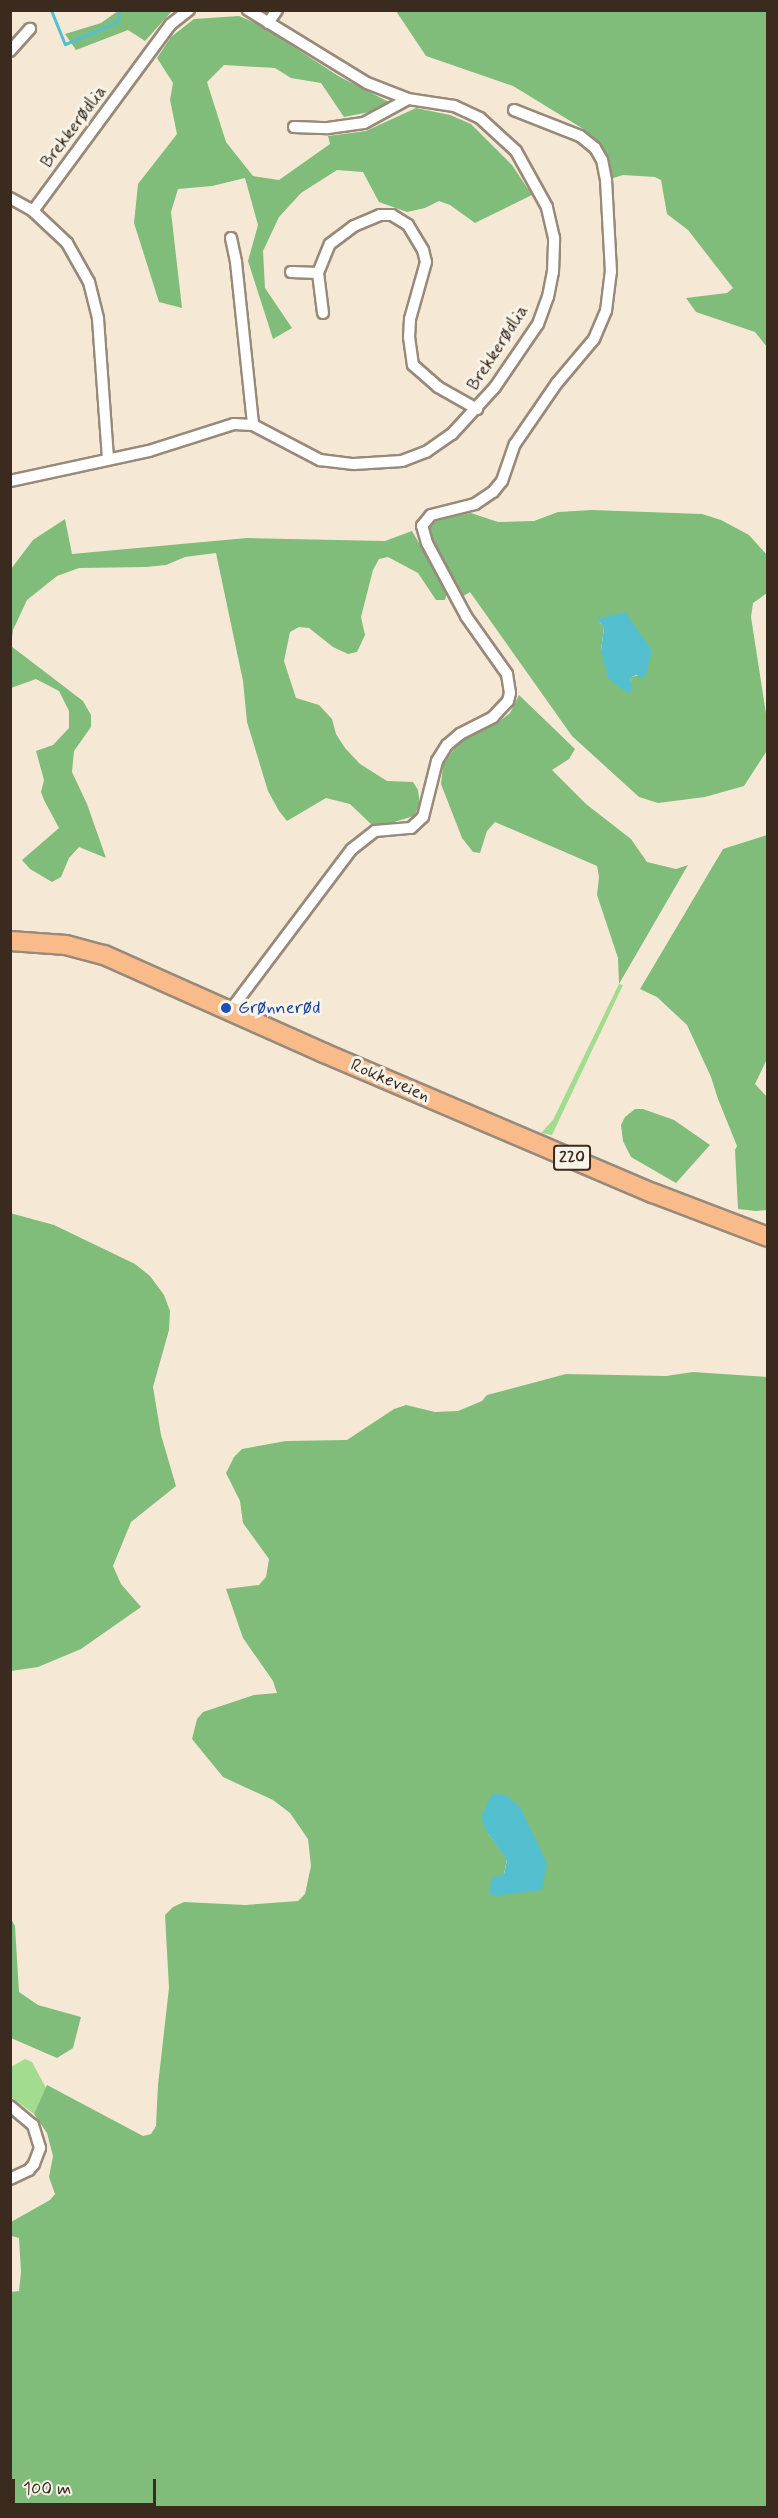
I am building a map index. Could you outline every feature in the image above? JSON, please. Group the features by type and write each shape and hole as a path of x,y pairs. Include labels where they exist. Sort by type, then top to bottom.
{"main road":[{"name":"Rokkeveien","path":"10,941 66,945 104,955 229,1012 653,1193 768,1237"}],"street":[{"name":"Brekkerødlia","path":"33,211 171,24 189,10"},
{"name":"Brekkerødlia","path":"248,10 336,67 366,83 408,99 454,106 480,118 516,151 536,183 551,222 554,238 553,272 548,297 537,324 477,409 452,434 426,452 402,461 380,463 320,460 253,425"},
{"path":"268,22 277,10"},
{"path":"10,51 30,29"},
{"path":"294,127 328,128 364,123 390,111 408,99"},
{"path":"229,1012 352,849 375,831 411,828 423,817 437,761 447,745 460,734 492,717 508,701 510,693 507,674 466,615 427,543 422,526 431,515 475,504 493,492 502,481 515,444 557,383 594,339 606,311 611,272 606,180 602,160 595,148 580,136 514,110"},
{"path":"10,198 33,211 67,243 89,282 98,319 108,458"},
{"path":"323,313 318,273 330,244 354,226 380,214 392,215 408,225 423,249 426,262 410,319 409,337 413,365 438,387 477,409"},
{"path":"10,481 170,445 234,424 253,425 236,262 231,238"},
{"path":"291,272 318,273"},
{"path":"10,2106 33,2125 39,2148 34,2164 29,2170 10,2179"}],"green space":[{"path":"118,11 172,11 145,41 128,30 76,50 65,34 101,23"},
{"path":"396,11 767,11 767,347 755,332 696,312 686,298 727,293 733,288 688,230 667,214 661,180 655,177 623,175 610,179 604,154 585,130 513,86 426,56"},
{"path":"239,16 258,24 340,77 389,102 380,110 344,117 321,83 291,78 275,68 224,65 207,82 226,142 253,176 279,180 330,144 328,136 366,131 416,108 450,115 471,124 512,165 532,195 475,223 450,205 439,201 425,208 407,212 379,202 363,172 337,170 301,193 279,217 263,251 265,288 292,328 273,339 248,261 258,225 245,178 212,186 178,189 171,212 182,308 159,302 134,223 138,184 177,134 170,100 173,83 157,58 171,37 194,19"},
{"path":"592,510 702,514 721,520 749,535 767,555 767,593 753,603 751,617 767,720 768,749 744,786 705,797 658,803 639,797 572,736 470,592 462,597 428,537 428,528 437,520 471,513 498,522 534,521 558,512","holes":["597,619 646,674 631,677 630,682 601,650 604,628"]},
{"path":"65,519 72,554 247,538 385,541 412,531 447,591 445,600 436,600 418,573 388,557 379,559 373,570 361,617 365,635 357,652 348,654 333,647 309,628 299,627 290,632 284,661 296,698 319,705 332,719 336,734 345,748 360,764 387,781 413,782 418,790 420,804 414,816 391,823 372,825 350,804 326,798 287,821 279,811 268,791 247,722 243,681 216,553 185,557 166,565 79,568 57,576 27,600 13,630 11,646 11,569 33,540"},
{"path":"11,646 83,701 91,715 91,727 74,751 72,772 87,804 106,858 79,847 69,858 61,877 52,882 30,869 22,860 59,828 41,792 44,780 36,751 53,745 69,728 69,711 59,691 36,679 11,688"},
{"path":"519,695 575,749 569,759 552,770 586,804 631,839 647,862 676,869 688,865 619,984 618,958 597,895 599,877 597,866 495,822 487,831 480,853 473,852 462,838 441,784 443,765 457,745 472,734 496,724 510,713"},
{"path":"767,835 767,1059 755,1084 767,1097 768,1210 756,1211 738,1209 735,1150 737,1146 711,1077 687,1025 657,997 640,989 723,849"},
{"path":"619,984 623,985 552,1135 541,1133 553,1120"},
{"path":"635,1109 643,1109 674,1120 710,1145 676,1183 631,1157 623,1141 621,1125 625,1117"},
{"path":"10,1213 54,1225 135,1264 150,1276 164,1295 170,1311 169,1330 153,1387 161,1435 176,1486 131,1522 113,1566 121,1584 141,1607 81,1649 38,1667 11,1671"},
{"path":"693,1372 767,1377 767,2507 11,2507 10,2292 19,2291 21,2272 19,2238 11,2236 11,2222 50,2200 55,2194 49,2177 53,2156 47,2133 34,2114 47,2085 143,2136 151,2134 156,2126 158,2085 169,1988 165,1915 173,1907 184,1902 245,1905 298,1901 305,1894 311,1866 308,1839 290,1813 273,1800 223,1777 192,1739 197,1719 203,1712 254,1695 277,1693 273,1681 243,1638 226,1589 259,1585 266,1577 269,1559 243,1523 240,1501 226,1473 234,1457 242,1449 286,1441 347,1440 394,1409 406,1405 435,1412 458,1411 482,1401 487,1395 566,1374 666,1376","holes":["487,1832 542,1890 504,1874 507,1859"]},
{"path":"10,1917 15,1926 19,1992 38,2005 81,2017 73,2048 57,2058 11,2038"},
{"path":"25,2059 32,2062 46,2088 34,2114 11,2097 11,2067"}],"water":[{"path":"625,612 652,650 646,675 640,679 637,675 631,677 630,682 634,688 627,693 608,678 601,650 604,628 597,619"},
{"path":"492,1794 506,1795 520,1807 547,1863 542,1890 493,1896 489,1891 492,1878 504,1874 507,1860 487,1832 481,1817"}],"waterway":[{"path":"51,10 65,44 117,22 120,10"}],"place":[{"name":"Grønnerød","path":"226,1008"}]}
